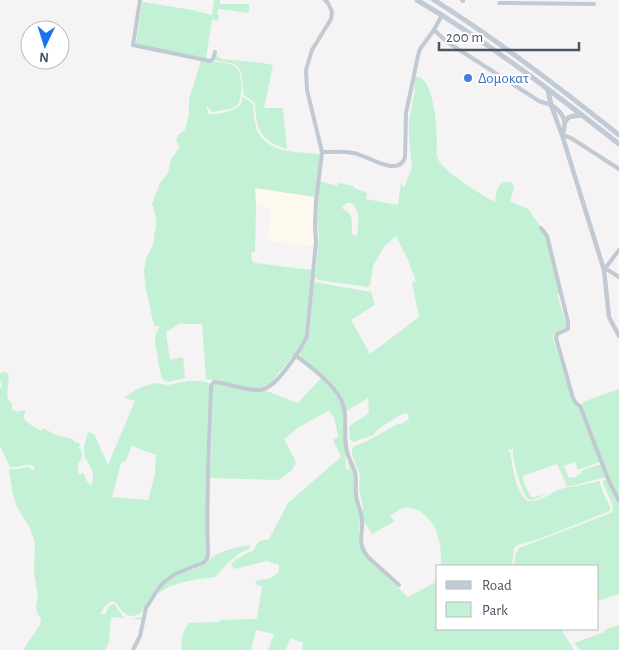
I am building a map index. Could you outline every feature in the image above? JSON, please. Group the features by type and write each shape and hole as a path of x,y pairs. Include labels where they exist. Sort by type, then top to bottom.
{"main road":[{"path":"417,0 493,50 619,144"},
{"path":"434,0 500,43 619,135"},
{"path":"548,90 551,105"},
{"path":"565,122 570,116 582,115"}],"street":[{"path":"140,0 132,45 210,61 213,59 214,52"},
{"path":"133,650 140,636 146,608 158,589 175,574 203,563 207,559 208,462 212,383 223,383 250,389 264,389 273,384 282,374 305,342 317,236 315,224 316,202 322,152 307,90 306,70 312,50 331,19 332,12 325,0"},
{"path":"499,3 594,4"},
{"path":"322,152 357,153 390,166 396,167 402,164 405,158 406,113 418,56 420,49 442,15"},
{"path":"434,30 447,42 538,102 551,105 559,111 565,122 562,135"},
{"path":"551,105 604,270 609,317 619,336"},
{"path":"562,135 571,138 619,169"},
{"path":"541,228 547,236 568,322 568,329 557,334 556,338 573,398 580,406 604,471 619,501"},
{"path":"604,270 619,250"},
{"path":"604,270 612,272 619,277"},
{"path":"295,356 315,370 342,403 346,449 355,475 356,497 362,520 360,536 362,546 369,558 399,585"}],"shaded area":[{"path":"255,188 315,197 312,231 314,234 314,247 268,241 270,208 256,206"}],"green space":[{"path":"214,0 220,0 220,4 249,4 249,13 218,9 218,21 212,20 206,59 136,44 142,2 212,15"},
{"path":"218,55 222,59 273,65 264,108 283,108 287,149 271,142 261,133 258,127 255,103 244,95 239,68 231,63 214,60 215,56"},
{"path":"201,61 232,65 238,70 241,80 241,92 237,105 214,112 206,107 209,114 230,111 238,107 243,97 253,104 256,127 264,141 286,151 320,154 315,197 255,188 255,252 251,253 252,261 255,263 312,270 305,336 298,349 270,384 261,388 206,379 202,324 179,324 166,332 170,360 183,357 185,378 169,382 163,380 160,372 155,336 160,326 154,326 144,271 146,258 153,245 156,224 152,204 160,183 168,173 171,159 180,147 176,141 178,135 185,130 189,114 189,99"},
{"path":"415,76 426,83 429,89 434,107 437,157 440,163 463,182 495,202 497,190 501,184 504,182 513,183 514,188 510,201 528,209 546,234 561,293 557,294 567,328 553,335 553,339 570,389 600,462 578,470 575,462 564,466 569,478 573,478 582,473 581,471 601,465 606,477 572,486 563,486 567,485 557,464 523,476 525,485 532,498 547,493 530,500 523,491 518,477 513,457 514,449 508,450 517,485 527,501 542,499 564,488 600,481 601,488 611,510 539,539 518,545 514,548 512,565 441,565 440,544 434,526 427,517 412,508 400,509 390,516 395,521 372,534 365,523 363,524 361,511 363,508 359,489 360,475 352,455 352,450 353,447 409,419 407,413 400,415 378,429 373,435 354,442 350,440 349,426 369,413 368,398 345,412 333,386 320,372 301,359 300,353 309,334 315,282 371,292 375,305 351,320 370,354 419,317 412,283 416,281 396,236 384,247 373,266 368,287 315,278 319,238 317,219 320,181 337,186 338,183 354,186 354,188 367,193 366,199 398,205 401,183 404,188 412,167 409,121 415,89","holes":["346,203 352,203 358,214 357,236 352,233 350,215 342,208"]},
{"path":"5,372 9,375 7,395 13,405 12,409 26,412 23,417 40,430 43,428 79,443 80,446 78,448 81,449 82,454 81,460 78,463 78,472 80,475 84,474 86,480 91,485 93,473 84,455 88,432 94,434 108,465 135,401 124,398 139,388 155,383 168,385 199,381 210,384 205,559 174,573 156,588 141,613 133,616 127,615 115,603 112,602 107,605 100,614 105,614 108,607 113,604 124,618 140,617 142,620 111,617 109,642 105,650 23,650 40,625 41,619 37,613 36,605 38,597 34,572 35,543 30,528 17,507 9,469 29,467 33,470 35,469 31,465 10,467 0,446 0,388 2,386 0,373","holes":["132,446 156,455 155,474 148,500 112,497 121,463 126,460"]},
{"path":"321,378 337,397 343,410 346,468 349,471 348,457 353,470 360,517 359,539 361,548 368,559 408,597 436,582 436,630 562,630 574,650 302,650 303,643 290,638 286,650 268,650 274,634 256,630 251,650 181,650 184,632 189,623 257,619 262,586 257,585 255,582 271,578 279,572 279,565 267,561 234,569 231,564 236,559 254,550 258,542 269,539 288,503 341,457 333,440 338,437 335,422 333,416 328,411 299,427 284,439 296,462 292,470 278,480 209,478 213,387 216,384 264,390 298,403"},
{"path":"619,389 619,497 608,476 581,407 583,402"},
{"path":"603,481 608,481 619,504 619,594 599,601 599,565 514,565 516,553 519,548 611,513 613,510 612,504"},
{"path":"250,545 249,549 240,553 215,577 192,580 171,586 157,594 171,578 202,566 217,554 233,548"},
{"path":"619,625 619,650 580,650 574,643 605,632 604,630"}],"place":[{"name":"Δομοκατ","path":"468,78"}]}
